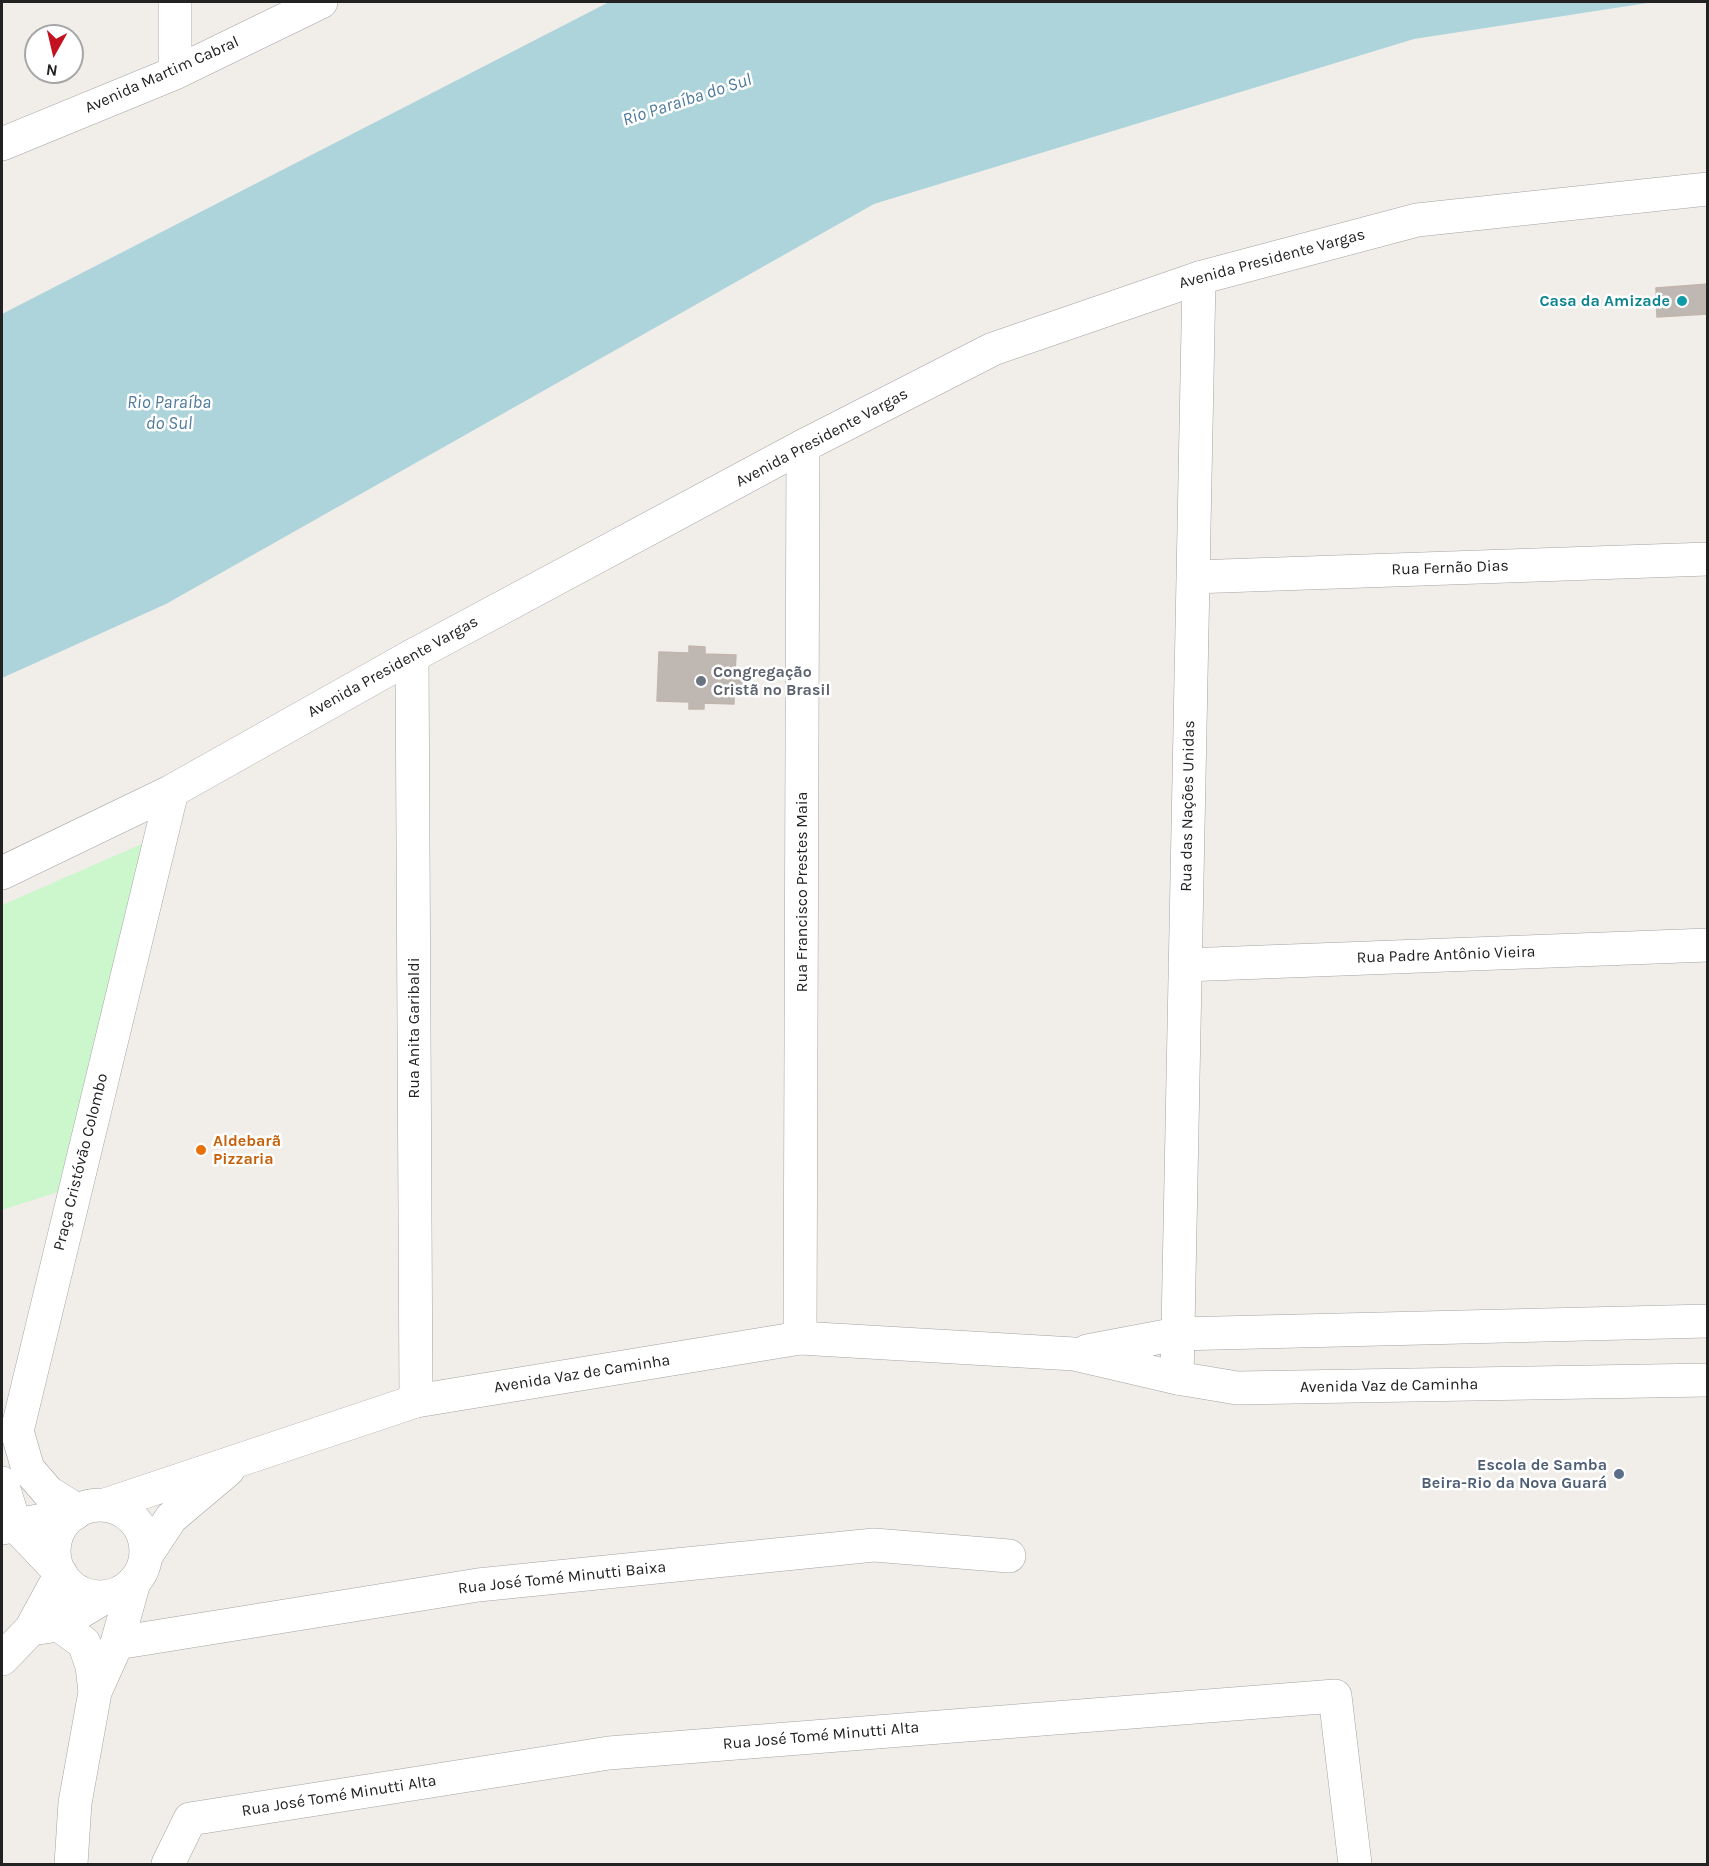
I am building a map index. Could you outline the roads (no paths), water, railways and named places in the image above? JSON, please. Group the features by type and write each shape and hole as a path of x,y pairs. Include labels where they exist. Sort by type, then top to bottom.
{"street":[{"path":"175,2 175,73"},
{"name":"Avenida Martim Cabral","path":"2,144 175,73 321,2"},
{"name":"Avenida Presidente Vargas","path":"2,873 172,791 412,656 803,446 993,349 1199,278 1417,219 1707,189"},
{"name":"Rua das Nações Unidas","path":"1177,1378 1199,278"},
{"name":"Rua Francisco Prestes Maia","path":"800,1338 803,446"},
{"name":"Rua Fernão Dias","path":"1193,577 1707,559"},
{"name":"Rua Anita Garibaldi","path":"412,656 416,1401"},
{"name":"Praça Cristóvão Colombo","path":"86,1510 48,1492 28,1469 17,1431 172,791"},
{"name":"Rua Padre Antônio Vieira","path":"1185,965 1707,945"},
{"name":"Avenida Vaz de Caminha","path":"1074,1354 1177,1334 1707,1321"},
{"name":"Avenida Vaz de Caminha","path":"8,1526 86,1510 416,1401 800,1338 1074,1354 1177,1378 1237,1388 1707,1380"},
{"path":"2,1659 45,1627 126,1589 171,1518 243,1458"},
{"path":"2,1483 8,1526 77,1591 91,1596 105,1597"},
{"path":"45,1627 59,1572 54,1557 55,1543 59,1530 67,1519 86,1510 119,1509 132,1517 146,1542 117,1643 95,1692 75,1803 71,1864"},
{"name":"Rua José Tomé Minutti Baixa","path":"117,1643 478,1585 874,1545 1009,1556"},
{"path":"45,1627 84,1643 92,1666 95,1692"},
{"name":"Rua José Tomé Minutti Alta","path":"168,1864 190,1819 609,1753 1335,1696 1355,1864"}],"water":[{"name":"Rio Paraíba do Sul","path":"609,2 1654,2 1414,39 874,204 166,604 2,678 2,314"}],"place":[{"name":"Casa da Amizade","path":"1682,301"},
{"name":"Congregação Cristã no Brasil","path":"701,681"},
{"name":"Aldebarã Pizzaria","path":"201,1150"},
{"name":"Escola de Samba Beira-Rio da Nova Guará","path":"1619,1474"}]}
